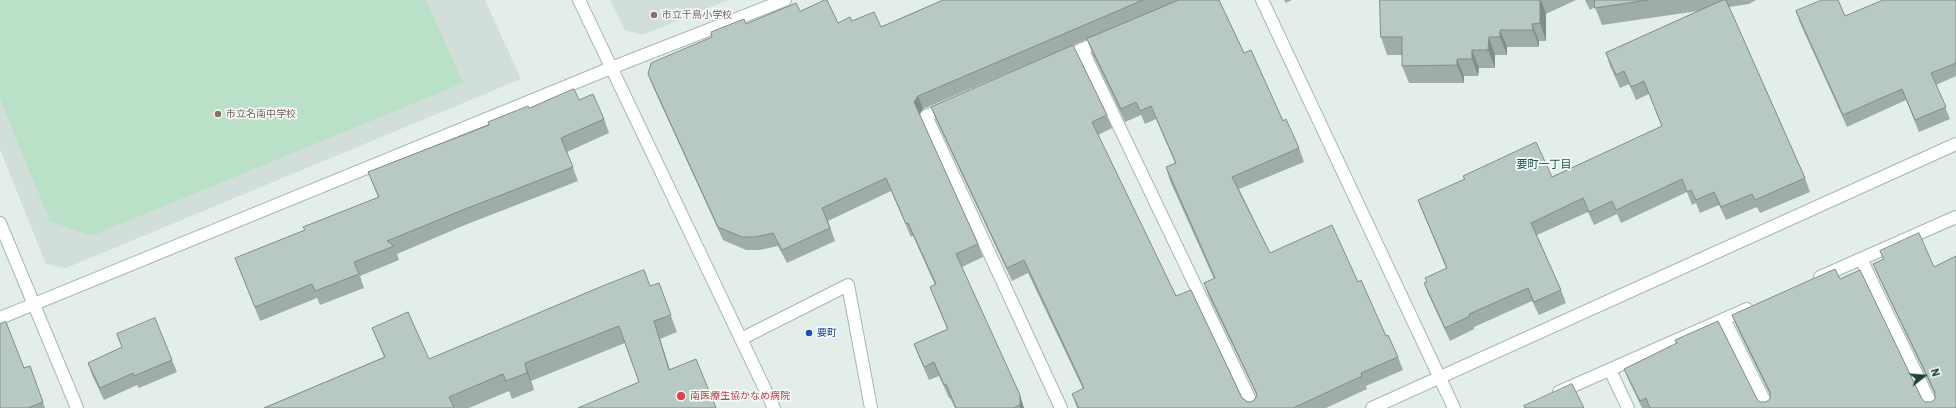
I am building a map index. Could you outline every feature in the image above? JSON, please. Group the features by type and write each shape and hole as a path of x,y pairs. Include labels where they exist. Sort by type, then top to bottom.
{"street":[{"path":"579,0 774,408"},
{"path":"0,318 611,68 785,0"},
{"path":"1262,0 1439,379 1454,408"},
{"path":"1053,62 1117,34"},
{"path":"1082,49 1254,408"},
{"path":"962,101 926,116 1061,408"},
{"path":"1372,408 1956,144"},
{"path":"1810,281 1956,217"},
{"path":"0,223 77,408"},
{"path":"1861,259 1933,408"},
{"path":"741,339 848,285 871,408"},
{"path":"1545,398 1760,304"},
{"path":"1724,320 1768,408"},
{"path":"1610,370 1628,408"}],"shaded area":[{"name":"市立名南中学校","path":"0,0 485,0 521,79 66,268 46,264 0,149"},
{"name":"市立千鳥小学校","path":"610,0 728,0 642,35 625,30"}],"green space":[{"name":"市立名南中学校","path":"0,0 426,0 463,83 91,236 50,221 0,99"}],"building":[{"path":"827,0 838,23 850,17 852,21 874,12 881,27 943,0 1143,0 918,96 914,102 978,244 956,254 1020,395 1020,405 1014,408 956,408 946,384 944,385 934,362 924,367 914,344 948,329 930,287 936,284 908,223 906,224 886,178 822,208 830,228 782,250 773,233 755,237 742,237 718,227 648,74 651,63 712,37 711,32 744,19 746,24 796,3 800,11"},
{"path":"1179,0 1219,0 1244,53 1251,50 1283,121 1286,119 1299,148 1232,177 1270,253 1332,225 1358,282 1361,280 1386,336 1388,335 1398,357 1361,373 1362,376 1293,408 1079,408 1072,394 1084,388 1024,260 1007,268 931,107 1073,45 1107,115 1092,122 1176,296 1191,290 1242,398 1248,402 1253,401 1257,396 1256,392 1204,283 1215,278 1166,167 1176,163 1151,106 1140,111 1136,102 1121,109 1087,39"},
{"path":"1380,0 1540,0 1540,23 1532,24 1533,30 1500,30 1500,37 1489,37 1488,50 1472,50 1472,59 1457,59 1457,65 1402,66 1402,37 1381,37"},
{"path":"1595,0 1648,0 1595,8"},
{"path":"1723,0 1726,0 1805,178 1755,200 1752,194 1721,207 1714,192 1696,200 1691,190 1687,192 1682,179 1616,210 1612,201 1589,212 1583,198 1531,223 1561,290 1534,302 1528,288 1469,314 1470,316 1445,328 1424,283 1427,282 1425,278 1447,268 1418,200 1465,179 1463,176 1536,142 1552,177 1662,126 1644,81 1631,87 1624,71 1616,75 1606,53"},
{"path":"1822,0 1838,0 1845,16 1883,0 1956,0 1956,63 1931,73 1946,107 1915,120 1902,89 1843,115 1796,11"},
{"path":"574,89 579,100 593,94 604,119 561,138 573,167 387,241 394,246 354,262 359,274 315,291 312,284 255,307 235,258 305,230 303,227 379,197 368,172 489,125 488,122 528,106 529,108"},
{"path":"1919,233 1934,267 1956,256 1956,408 1650,408 1646,398 1640,401 1624,369 1677,343 1675,340 1718,321 1757,399 1760,402 1766,402 1770,399 1770,392 1732,315 1835,269 1840,279 1860,270 1922,399 1925,402 1931,402 1935,399 1935,392 1873,264 1884,259 1880,251"},
{"path":"644,270 650,286 659,283 671,315 654,321 669,370 696,359 716,408 578,408 639,382 619,326 525,363 527,373 506,381 503,374 449,397 454,408 264,408 385,357 372,328 408,312 429,359"},
{"path":"155,318 172,360 134,376 133,373 100,388 88,363 122,347 117,334"},
{"path":"6,322 24,368 30,366 43,402 28,408 0,408 0,324"},
{"path":"1572,384 1584,408 1525,408 1524,406"}],"place":[{"name":"市立千鳥小学校","path":"654,15"},
{"name":"市立名南中学校","path":"218,114"},
{"name":"要町","path":"809,333"},
{"name":"南医療生協かなめ病院","path":"681,396"}],"district":[{"name":"要町一丁目","path":"1544,165"}]}
